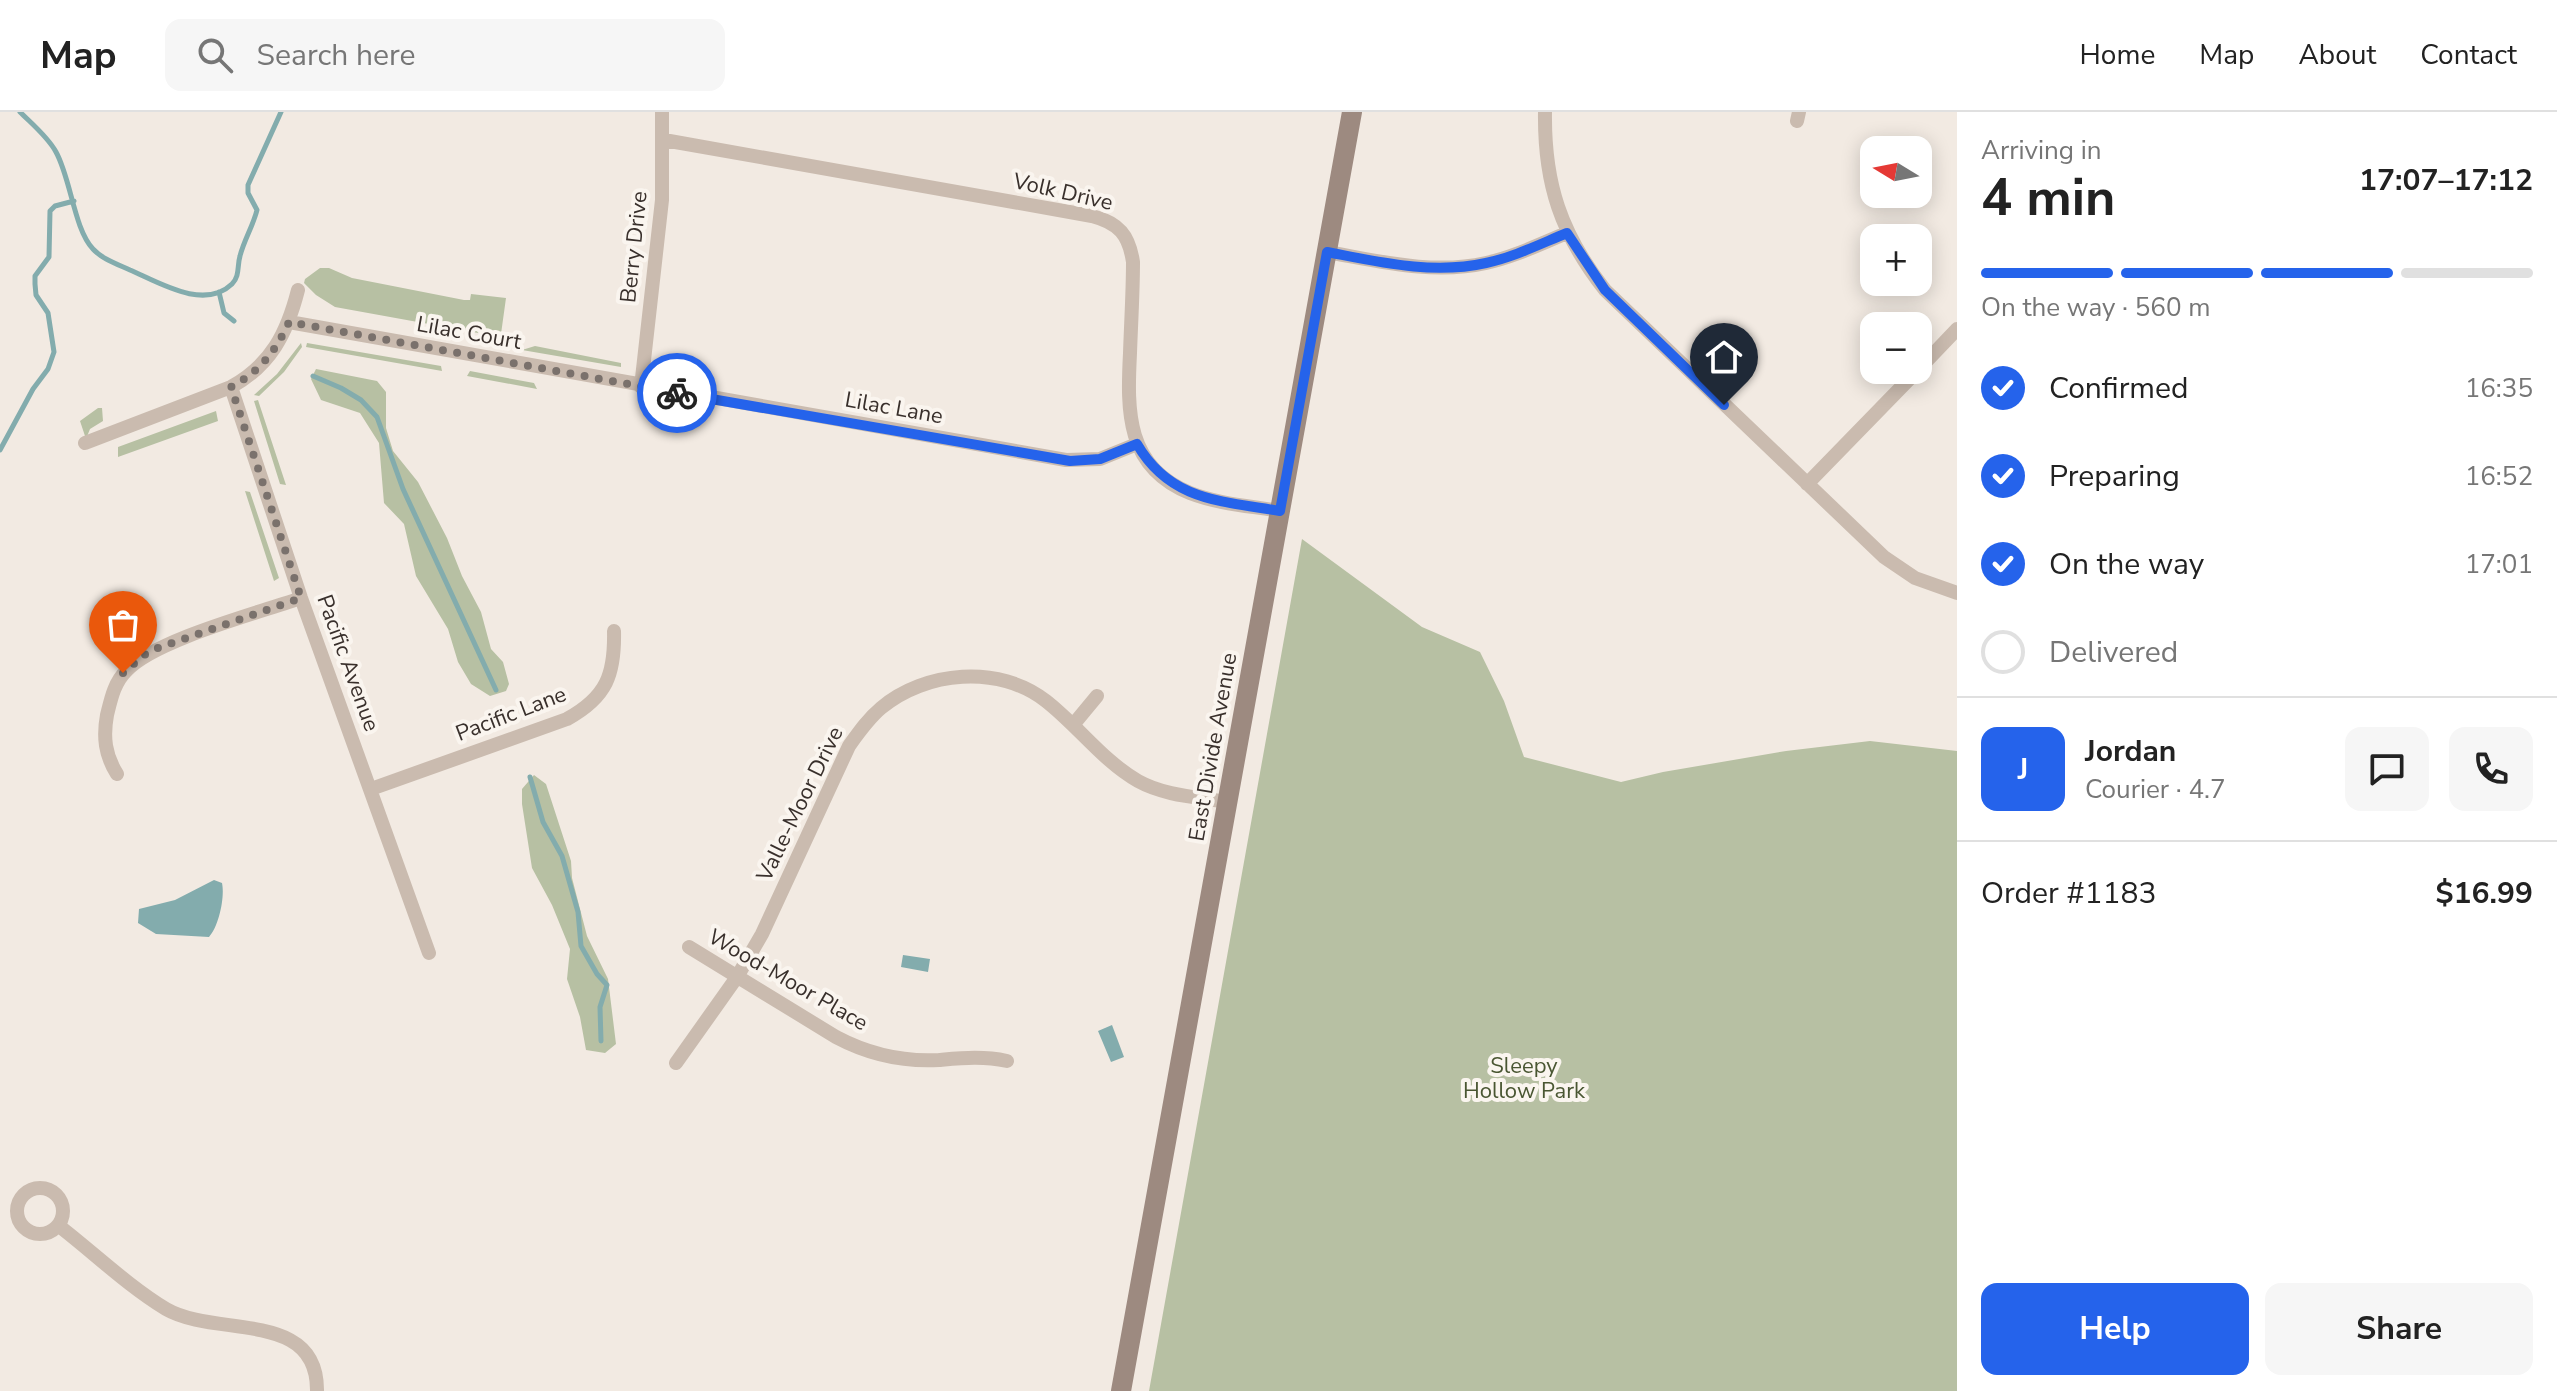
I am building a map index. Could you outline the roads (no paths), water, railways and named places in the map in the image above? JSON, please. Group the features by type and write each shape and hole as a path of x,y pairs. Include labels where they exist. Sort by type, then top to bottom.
{"street":[{"name":"Berry Drive","path":"641,387 661,210 662,112"},
{"name":"East Divide Avenue","path":"1121,1391 1352,112"},
{"path":"1545,112 1551,182 1567,233 1591,273 1619,305 1891,563 1915,578 1957,593"},
{"name":"Volk Drive","path":"664,140 1092,216 1117,226 1131,248 1133,262 1128,401 1137,444 1154,468 1180,488 1219,501 1280,511"},
{"path":"1327,252 1413,266 1464,267 1511,256 1567,233"},
{"path":"85,443 247,378 266,361 282,338 298,290"},
{"name":"Lilac Court","path":"289,322 641,387"},
{"path":"1932,355 1957,329"},
{"path":"1807,484 1904,384"},
{"name":"Pacific Avenue","path":"231,387 301,598 429,953"},
{"name":"Lilac Lane","path":"641,387 1070,461 1100,459 1137,444"},
{"path":"117,774 107,753 105,728 116,685 133,663 158,648 301,598"},
{"name":"Pacific Lane","path":"371,789 583,711 605,687 612,669 614,631"},
{"name":"Valle-Moor Drive","path":"676,1063 737,977 773,912 849,746 882,707 927,683 977,677 1007,681 1033,692 1116,766 1142,783 1170,793 1227,802"},
{"path":"1073,725 1097,696"},
{"name":"Wood-Moor Place","path":"689,947 836,1037 871,1052 903,1059 980,1056 1007,1061"},
{"path":"59,1226 168,1310 190,1319 275,1334 300,1345 315,1367 317,1391"}],"water":[{"path":"214,880 222,883 223,896 218,919 209,937 156,934 138,923 139,909 175,900"},
{"path":"903,955 930,959 928,972 901,967"},
{"path":"1112,1025 1124,1057 1111,1062 1098,1031"}],"waterway":[{"path":"20,112 56,152 81,229 93,249 110,261 167,287 195,295 221,292 236,278 242,250 257,210 248,193 248,185 281,112"},
{"path":"0,450 33,389 48,369 54,352 48,313 36,295 35,276 49,257 50,211 55,206 74,201"},
{"path":"219,292 224,313 234,321"},
{"path":"313,376 361,400 377,417 403,489 496,690"},
{"path":"530,777 543,822 562,856 578,912 581,946 607,985 600,1007 601,1041"}],"park label":[{"name":"Sleepy Hollow Park","path":"1524,1078"}]}
